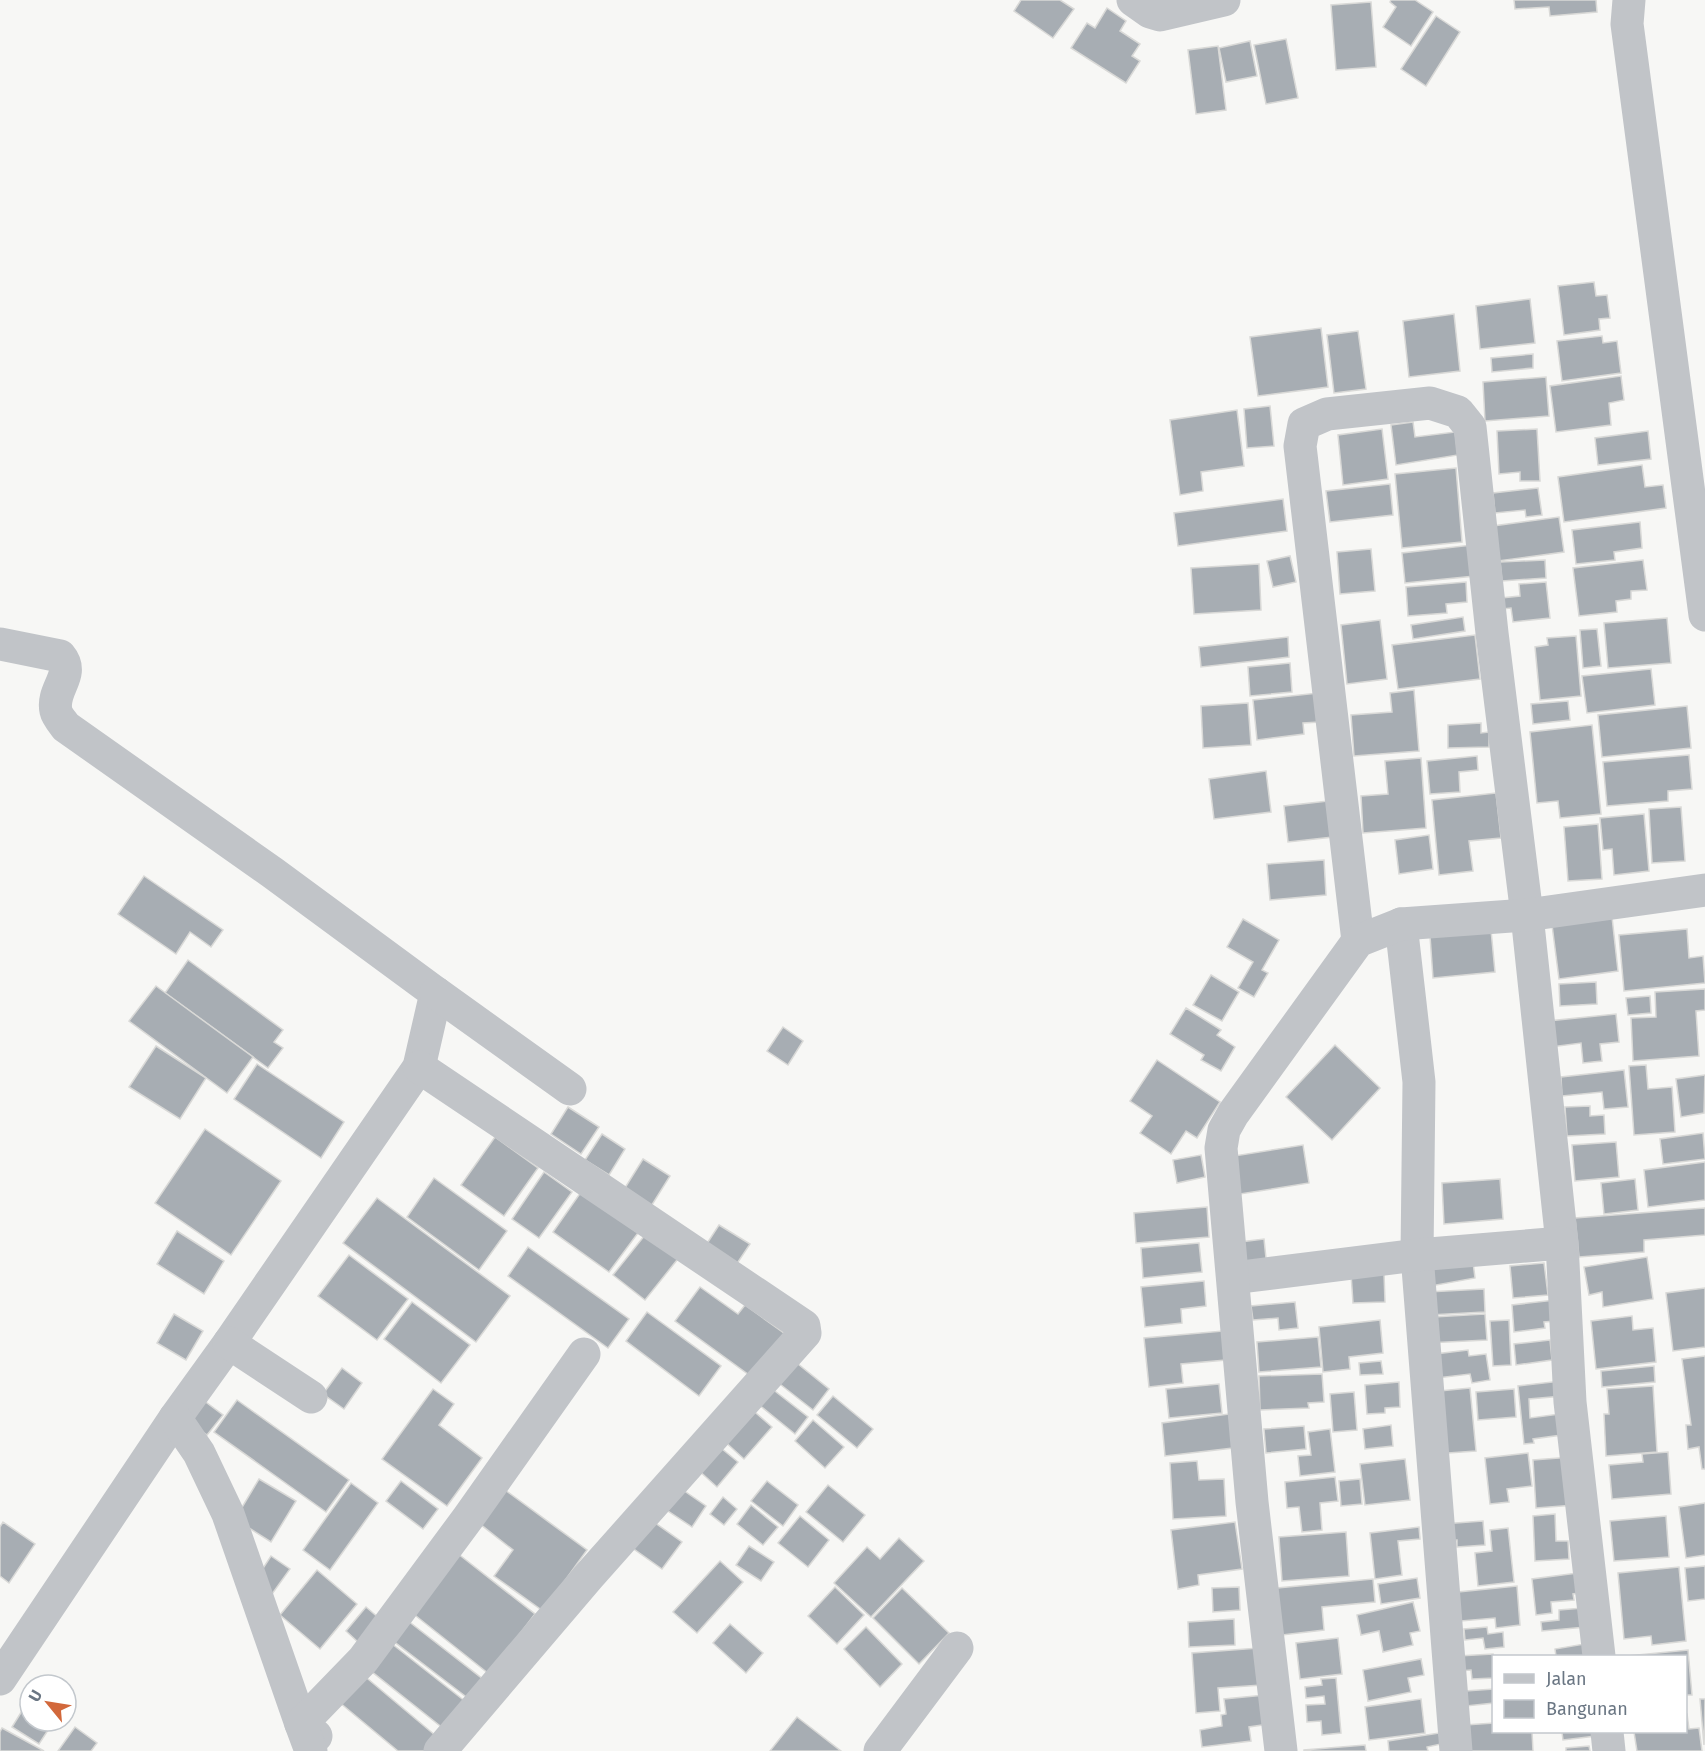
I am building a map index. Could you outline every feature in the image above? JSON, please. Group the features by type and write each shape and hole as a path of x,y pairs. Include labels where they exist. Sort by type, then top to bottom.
{"street":[{"path":"1133,0 1150,12 1160,15 1224,0"},
{"path":"1629,0 1627,24 1705,615"},
{"path":"1358,941 1300,446 1304,424 1327,414 1430,403 1458,412 1470,427 1492,633 1527,915 1562,1243 1570,1402 1599,1655"},
{"path":"0,644 60,656 67,671 57,694 56,711 66,727 273,873 570,1089"},
{"path":"1281,1751 1252,1502 1221,1148 1224,1130 1233,1114 1358,941 1401,924 1527,915 1705,890"},
{"path":"1401,924 1419,1082 1417,1255 1456,1751"},
{"path":"0,1679 175,1418 419,1067 436,993"},
{"path":"419,1067 804,1326 805,1333 597,1567 440,1751"},
{"path":"1233,1278 1417,1255 1562,1243"},
{"path":"229,1343 311,1397"},
{"path":"306,1737 474,1510 584,1354"},
{"path":"175,1418 199,1453 228,1514 306,1737 334,1751"},
{"path":"880,1751 957,1648"},
{"path":"1607,1733 1610,1751"}],"building":[{"path":"1021,0 1060,0 1074,9 1053,38 1014,11"},
{"path":"1391,0 1415,0 1433,12 1411,46 1383,27 1396,7 1390,2"},
{"path":"1514,0 1596,0 1597,12 1550,16 1549,7 1515,9"},
{"path":"1371,2 1376,67 1336,70 1331,5"},
{"path":"1107,8 1126,21 1120,31 1140,44 1132,56 1140,61 1126,83 1071,48 1087,23 1095,28"},
{"path":"1436,16 1460,32 1426,86 1401,69"},
{"path":"1286,39 1298,98 1266,104 1254,45"},
{"path":"1250,41 1257,76 1226,82 1219,48"},
{"path":"1218,46 1226,110 1196,114 1188,50"},
{"path":"1594,282 1596,296 1607,295 1610,318 1599,319 1600,330 1564,335 1558,286"},
{"path":"1530,299 1535,343 1480,349 1476,306"},
{"path":"1454,314 1460,371 1409,377 1403,321"},
{"path":"1321,328 1328,387 1258,396 1250,337"},
{"path":"1358,331 1366,389 1334,393 1327,335"},
{"path":"1602,336 1603,343 1617,341 1621,373 1562,381 1557,341"},
{"path":"1533,354 1533,368 1492,372 1491,358"},
{"path":"1621,376 1624,400 1609,403 1611,425 1556,432 1550,386"},
{"path":"1546,377 1549,416 1485,421 1483,382"},
{"path":"1270,406 1274,446 1247,448 1244,409"},
{"path":"1237,410 1244,466 1201,472 1203,491 1180,495 1170,420"},
{"path":"1413,422 1415,437 1455,432 1458,455 1396,465 1391,425"},
{"path":"1382,429 1388,479 1343,485 1338,435"},
{"path":"1537,429 1540,481 1520,481 1520,472 1499,474 1497,431"},
{"path":"1648,431 1651,459 1598,465 1595,438"},
{"path":"1642,465 1645,487 1663,485 1666,508 1564,522 1558,477"},
{"path":"1456,468 1462,542 1402,548 1395,474"},
{"path":"1390,484 1393,515 1330,522 1326,491"},
{"path":"1538,488 1542,515 1526,517 1525,510 1495,513 1493,493"},
{"path":"1283,499 1287,531 1178,546 1174,513"},
{"path":"1559,517 1564,552 1498,561 1493,526"},
{"path":"1640,522 1642,548 1614,552 1615,560 1576,564 1572,530"},
{"path":"1472,545 1475,576 1405,583 1402,553"},
{"path":"1371,549 1375,591 1340,594 1337,552"},
{"path":"1290,556 1296,582 1273,587 1267,561"},
{"path":"1545,560 1546,578 1502,581 1500,562"},
{"path":"1643,560 1647,590 1631,591 1631,599 1616,601 1617,612 1579,616 1573,568"},
{"path":"1259,564 1261,610 1194,614 1191,568"},
{"path":"1466,582 1467,602 1446,604 1447,613 1408,616 1406,587"},
{"path":"1546,582 1550,618 1513,622 1511,608 1502,609 1501,598 1520,596 1519,584"},
{"path":"1463,617 1465,631 1413,639 1411,625"},
{"path":"1667,618 1671,663 1608,668 1604,623"},
{"path":"1380,620 1387,679 1347,684 1341,625"},
{"path":"1597,629 1601,666 1583,668 1580,630"},
{"path":"1475,635 1480,679 1398,689 1392,645"},
{"path":"1576,636 1581,696 1540,700 1535,647 1548,645 1547,638"},
{"path":"1288,637 1289,657 1201,667 1199,647"},
{"path":"1290,663 1292,692 1250,696 1248,667"},
{"path":"1651,669 1655,705 1587,713 1582,676"},
{"path":"1414,690 1419,751 1354,756 1351,715 1392,712 1390,693"},
{"path":"1318,693 1320,722 1303,723 1304,734 1257,740 1253,700"},
{"path":"1568,701 1570,720 1533,724 1531,704"},
{"path":"1248,703 1251,745 1203,748 1201,706"},
{"path":"1687,706 1691,748 1602,757 1598,715"},
{"path":"1481,723 1481,733 1489,732 1489,747 1448,748 1448,725"},
{"path":"1592,725 1601,814 1560,818 1558,801 1537,803 1530,732"},
{"path":"1689,755 1692,789 1668,791 1668,801 1607,806 1603,762"},
{"path":"1477,756 1478,770 1459,772 1460,792 1430,794 1427,761"},
{"path":"1421,758 1426,828 1363,833 1361,796 1388,794 1385,761"},
{"path":"1266,771 1271,812 1214,819 1209,779"},
{"path":"1496,793 1501,838 1469,841 1473,871 1439,875 1432,800"},
{"path":"1328,801 1333,837 1288,842 1284,806"},
{"path":"1681,807 1685,861 1652,863 1649,809"},
{"path":"1644,814 1649,871 1614,875 1612,849 1603,850 1600,818"},
{"path":"1598,824 1602,879 1568,881 1564,827"},
{"path":"1429,835 1433,869 1399,874 1395,840"},
{"path":"1324,860 1326,895 1270,900 1267,864"},
{"path":"144,876 223,930 211,947 190,932 176,954 118,914"},
{"path":"1612,917 1618,971 1559,979 1552,925"},
{"path":"1243,919 1279,940 1262,970 1268,973 1254,997 1238,988 1253,962 1227,947"},
{"path":"1687,929 1689,958 1703,956 1705,983 1624,991 1619,935"},
{"path":"1491,930 1495,972 1433,978 1430,936"},
{"path":"188,960 283,1030 274,1042 283,1048 268,1068 165,993"},
{"path":"1211,975 1239,992 1222,1021 1193,1005"},
{"path":"1596,982 1597,1004 1560,1006 1559,984"},
{"path":"156,986 253,1057 227,1093 129,1021"},
{"path":"1705,989 1705,1010 1696,1011 1699,1056 1633,1061 1631,1018 1656,1017 1655,992"},
{"path":"1650,996 1651,1013 1628,1015 1626,998"},
{"path":"1186,1008 1221,1030 1217,1035 1235,1047 1221,1071 1201,1060 1204,1055 1170,1034"},
{"path":"1616,1014 1619,1042 1600,1044 1602,1061 1583,1063 1581,1043 1551,1047 1548,1021"},
{"path":"783,1027 803,1041 788,1065 767,1051"},
{"path":"1335,1045 1380,1088 1332,1140 1286,1097"},
{"path":"156,1046 206,1078 180,1119 129,1087"},
{"path":"1157,1060 1220,1102 1197,1138 1186,1131 1171,1154 1140,1133 1152,1116 1130,1101"},
{"path":"257,1064 344,1122 321,1158 234,1099"},
{"path":"1646,1065 1648,1089 1672,1087 1675,1132 1634,1135 1629,1066"},
{"path":"1624,1070 1628,1107 1604,1109 1602,1092 1562,1096 1561,1077"},
{"path":"1705,1075 1704,1113 1681,1117 1676,1079"},
{"path":"1590,1106 1590,1116 1604,1115 1605,1134 1567,1136 1565,1107"},
{"path":"568,1107 599,1127 581,1154 551,1134"},
{"path":"205,1129 281,1181 231,1255 155,1203"},
{"path":"1703,1133 1705,1159 1663,1164 1660,1139"},
{"path":"602,1134 625,1149 609,1175 585,1160"},
{"path":"495,1137 538,1168 504,1216 461,1185"},
{"path":"1616,1142 1619,1177 1575,1181 1572,1145"},
{"path":"1303,1145 1309,1183 1240,1194 1234,1156"},
{"path":"1201,1155 1205,1177 1177,1183 1173,1160"},
{"path":"643,1159 670,1176 650,1208 623,1191"},
{"path":"1705,1162 1705,1200 1648,1207 1644,1170"},
{"path":"544,1172 572,1192 539,1238 512,1219"},
{"path":"434,1178 507,1231 479,1270 407,1217"},
{"path":"1500,1179 1503,1219 1444,1224 1442,1183"},
{"path":"1635,1179 1638,1210 1604,1214 1601,1183"},
{"path":"581,1192 638,1233 609,1272 553,1232"},
{"path":"377,1198 510,1296 476,1342 343,1243"},
{"path":"1207,1207 1209,1237 1136,1243 1134,1213"},
{"path":"1705,1208 1705,1235 1644,1240 1644,1252 1579,1257 1575,1218"},
{"path":"719,1225 750,1244 736,1265 706,1245"},
{"path":"649,1230 681,1255 645,1300 613,1275"},
{"path":"177,1231 224,1261 204,1294 157,1264"},
{"path":"1264,1239 1267,1268 1243,1270 1240,1242"},
{"path":"1199,1243 1202,1272 1143,1278 1141,1248"},
{"path":"528,1247 629,1319 608,1348 508,1276"},
{"path":"349,1255 408,1299 377,1340 318,1296"},
{"path":"1647,1257 1653,1299 1603,1307 1602,1292 1589,1295 1584,1267"},
{"path":"1473,1262 1475,1278 1431,1286 1428,1269"},
{"path":"1544,1263 1548,1295 1513,1298 1510,1266"},
{"path":"1384,1273 1385,1302 1353,1303 1351,1274"},
{"path":"1204,1281 1206,1306 1181,1309 1182,1323 1145,1327 1141,1287"},
{"path":"700,1287 738,1314 745,1305 788,1336 756,1380 675,1321"},
{"path":"1705,1288 1705,1347 1673,1351 1666,1293"},
{"path":"1484,1289 1485,1312 1429,1315 1427,1292"},
{"path":"1555,1300 1556,1321 1544,1322 1545,1328 1514,1332 1512,1305"},
{"path":"412,1302 470,1345 441,1383 384,1339"},
{"path":"1295,1302 1298,1328 1279,1330 1278,1318 1253,1320 1251,1306"},
{"path":"647,1312 721,1366 699,1396 626,1341"},
{"path":"174,1314 203,1331 186,1360 157,1343"},
{"path":"1485,1314 1487,1340 1427,1343 1433,1317"},
{"path":"1632,1316 1633,1330 1653,1328 1656,1362 1596,1369 1591,1321"},
{"path":"1380,1320 1383,1353 1349,1357 1350,1369 1323,1372 1319,1327"},
{"path":"1509,1320 1511,1365 1493,1366 1490,1321"},
{"path":"1223,1331 1226,1360 1181,1364 1183,1383 1149,1387 1144,1338"},
{"path":"1318,1337 1321,1367 1259,1372 1257,1342"},
{"path":"1550,1340 1552,1360 1516,1365 1514,1344"},
{"path":"1468,1350 1469,1356 1486,1354 1490,1380 1472,1383 1470,1374 1437,1378 1435,1354"},
{"path":"1705,1356 1705,1469 1702,1469 1699,1447 1688,1449 1686,1425 1691,1425 1682,1359"},
{"path":"793,1360 829,1389 813,1410 776,1381"},
{"path":"1381,1361 1383,1374 1360,1375 1359,1363"},
{"path":"1654,1366 1655,1382 1602,1387 1601,1371"},
{"path":"342,1368 362,1383 344,1409 323,1394"},
{"path":"1322,1374 1324,1402 1308,1403 1309,1408 1260,1410 1259,1376"},
{"path":"1561,1381 1563,1396 1529,1399 1530,1418 1567,1413 1569,1434 1533,1439 1534,1443 1524,1444 1518,1386"},
{"path":"1399,1382 1400,1407 1385,1408 1385,1413 1367,1414 1365,1385"},
{"path":"1219,1384 1222,1413 1169,1418 1166,1389"},
{"path":"1653,1386 1657,1452 1606,1456 1604,1414 1609,1414 1607,1389"},
{"path":"771,1388 808,1417 795,1434 758,1404"},
{"path":"1470,1388 1476,1451 1434,1454 1429,1392"},
{"path":"433,1389 454,1404 439,1425 482,1458 447,1506 382,1459"},
{"path":"1514,1389 1516,1417 1478,1420 1476,1392"},
{"path":"1354,1392 1357,1430 1333,1432 1330,1394"},
{"path":"833,1396 873,1429 857,1448 817,1415"},
{"path":"203,1400 223,1415 207,1435 187,1420"},
{"path":"237,1400 349,1480 326,1512 214,1432"},
{"path":"749,1407 772,1427 744,1459 722,1439"},
{"path":"1229,1414 1233,1448 1165,1456 1162,1423"},
{"path":"813,1420 844,1447 825,1468 795,1441"},
{"path":"1391,1425 1393,1446 1365,1449 1363,1429"},
{"path":"1304,1426 1306,1449 1266,1453 1264,1429"},
{"path":"1330,1429 1335,1472 1300,1476 1298,1456 1311,1455 1308,1432"},
{"path":"716,1444 738,1462 717,1487 696,1468"},
{"path":"1668,1452 1671,1494 1612,1499 1609,1465 1643,1462 1642,1454"},
{"path":"1528,1453 1532,1486 1507,1489 1509,1502 1490,1504 1485,1458"},
{"path":"1572,1457 1575,1505 1536,1508 1533,1460"},
{"path":"1405,1459 1410,1500 1365,1505 1360,1464"},
{"path":"1197,1461 1199,1480 1224,1479 1226,1516 1173,1519 1170,1463"},
{"path":"1335,1477 1338,1501 1320,1503 1322,1530 1302,1532 1299,1507 1287,1508 1285,1482"},
{"path":"259,1479 296,1501 271,1542 235,1519"},
{"path":"1360,1479 1362,1504 1341,1506 1339,1481"},
{"path":"401,1481 438,1509 423,1529 386,1501"},
{"path":"767,1481 798,1505 783,1526 751,1501"},
{"path":"351,1483 378,1503 330,1570 303,1550"},
{"path":"828,1485 865,1515 843,1542 806,1512"},
{"path":"680,1488 706,1506 692,1527 665,1509"},
{"path":"505,1490 587,1550 543,1611 494,1576 513,1550 480,1524"},
{"path":"723,1497 737,1509 724,1525 710,1514"},
{"path":"1705,1503 1705,1555 1686,1558 1679,1507"},
{"path":"751,1505 778,1527 763,1545 737,1524"},
{"path":"1555,1514 1556,1541 1568,1541 1569,1559 1535,1561 1533,1516"},
{"path":"800,1516 829,1540 808,1567 778,1543"},
{"path":"1666,1516 1669,1557 1614,1561 1610,1521"},
{"path":"651,1520 682,1542 662,1569 631,1547"},
{"path":"1483,1521 1485,1545 1457,1547 1457,1540 1443,1541 1442,1524"},
{"path":"3,1522 35,1544 9,1583 0,1576 0,1527"},
{"path":"1235,1522 1242,1569 1198,1575 1199,1585 1178,1589 1171,1530"},
{"path":"1419,1527 1420,1539 1398,1541 1402,1575 1375,1579 1370,1533"},
{"path":"1508,1528 1514,1582 1478,1586 1475,1553 1492,1551 1490,1530"},
{"path":"1346,1532 1349,1576 1282,1581 1279,1537"},
{"path":"899,1538 924,1561 871,1617 834,1583 867,1547 880,1559"},
{"path":"749,1546 774,1562 761,1581 736,1565"},
{"path":"457,1553 535,1614 489,1674 411,1612"},
{"path":"271,1556 290,1569 272,1594 254,1582"},
{"path":"720,1561 743,1582 697,1633 673,1612"},
{"path":"1705,1566 1705,1599 1688,1601 1685,1568"},
{"path":"1679,1567 1686,1641 1652,1645 1651,1636 1624,1639 1618,1573"},
{"path":"317,1570 357,1604 320,1649 280,1615"},
{"path":"1585,1572 1587,1592 1573,1594 1574,1600 1551,1602 1552,1613 1536,1615 1532,1579"},
{"path":"1417,1578 1420,1598 1381,1604 1378,1584"},
{"path":"1373,1579 1375,1602 1322,1607 1324,1630 1282,1635 1277,1588"},
{"path":"1517,1586 1520,1625 1496,1628 1495,1618 1461,1621 1458,1592"},
{"path":"835,1587 864,1615 837,1644 808,1616"},
{"path":"1239,1587 1240,1610 1213,1612 1212,1588"},
{"path":"902,1588 949,1633 919,1664 873,1618"},
{"path":"1413,1602 1420,1631 1410,1633 1413,1645 1383,1652 1379,1631 1361,1635 1357,1615"},
{"path":"366,1607 380,1619 359,1643 346,1631"},
{"path":"1583,1608 1586,1627 1542,1631 1541,1622 1559,1620 1559,1610"},
{"path":"403,1617 484,1680 469,1699 388,1637"},
{"path":"1234,1619 1235,1645 1189,1647 1188,1622"},
{"path":"730,1624 763,1653 746,1673 713,1643"},
{"path":"866,1627 902,1664 880,1687 844,1649"},
{"path":"1487,1627 1488,1634 1503,1632 1504,1647 1485,1649 1483,1638 1465,1640 1464,1629"},
{"path":"1338,1638 1342,1674 1300,1679 1296,1643"},
{"path":"387,1640 466,1702 444,1729 366,1667"},
{"path":"1590,1643 1592,1655 1556,1655 1555,1649"},
{"path":"1259,1648 1262,1685 1218,1688 1220,1711 1196,1713 1192,1653"},
{"path":"1688,1650 1692,1695 1687,1695 1687,1655 1637,1655"},
{"path":"1493,1654 1492,1678 1472,1679 1471,1670 1459,1671 1458,1656"},
{"path":"1421,1659 1424,1675 1408,1678 1411,1692 1368,1701 1363,1670"},
{"path":"362,1674 442,1741 434,1751 398,1751 339,1702"},
{"path":"1336,1678 1341,1733 1322,1735 1321,1721 1307,1722 1306,1705 1325,1704 1324,1696 1306,1698 1305,1687 1322,1685 1321,1679"},
{"path":"1492,1689 1492,1703 1466,1706 1465,1691"},
{"path":"1265,1695 1269,1724 1249,1727 1251,1741 1202,1747 1200,1730 1222,1726 1221,1715 1226,1714 1224,1699"},
{"path":"1421,1699 1425,1733 1369,1740 1365,1707"},
{"path":"1700,1699 1705,1699 1704,1745"},
{"path":"1687,1714 1689,1729 1699,1728 1702,1751 1637,1751 1634,1733 1687,1733"},
{"path":"18,1717 18,1731 12,1727"},
{"path":"797,1717 841,1751 770,1751"},
{"path":"1492,1723 1492,1733 1532,1733 1533,1751 1466,1751 1465,1725"},
{"path":"2,1728 44,1751 0,1751"},
{"path":"78,1729 97,1743 91,1751 58,1751 71,1733 78,1733"},
{"path":"22,1733 46,1733 39,1744"},
{"path":"1439,1733 1441,1744 1427,1747 1428,1751 1389,1751 1388,1741"},
{"path":"1562,1733 1596,1733 1596,1736 1563,1740"},
{"path":"1365,1745 1366,1751 1304,1751 1304,1750"},
{"path":"1589,1746 1590,1751 1566,1751 1566,1748"}]}
